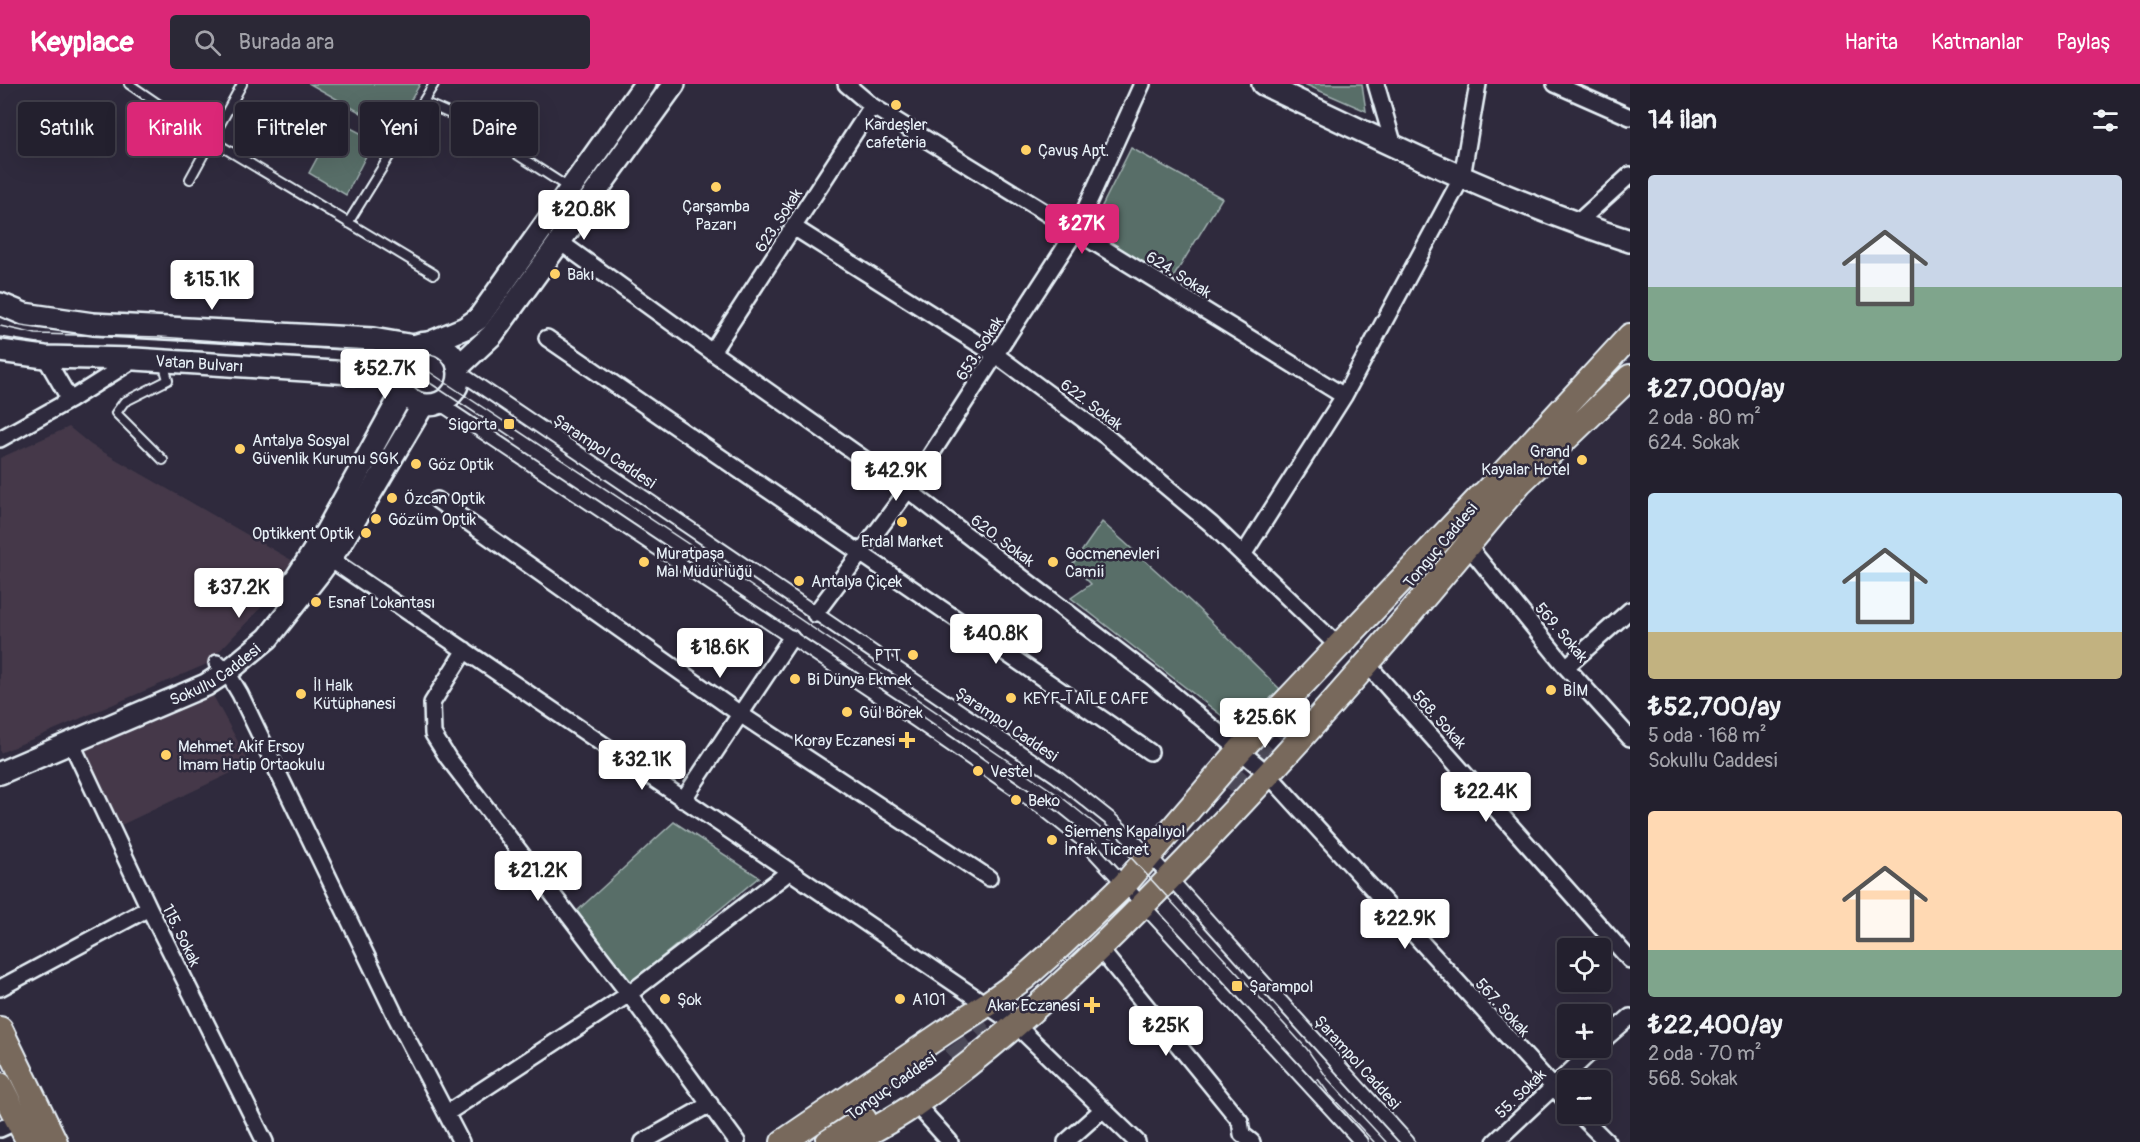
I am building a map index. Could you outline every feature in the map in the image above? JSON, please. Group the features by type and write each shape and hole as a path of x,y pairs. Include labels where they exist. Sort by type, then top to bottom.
{"main road":[{"path":"0,304 24,314 93,324 373,339 422,344 439,345 455,358 459,370 459,381 453,393 431,404 415,402 400,384 399,364 402,356 422,344 465,328 478,319 645,84"},
{"path":"459,370 492,335 674,84"},
{"path":"1263,84 1462,177 1576,224 1630,241"},
{"name":"Tonguç Caddesi","path":"1458,548 1281,733 1482,495 1630,336"},
{"name":"Vatan Bulvarı","path":"0,351 45,357 162,361 400,384"},
{"path":"783,1142 952,1051 1016,1025 1144,906 1367,664 1458,548 1521,482 1630,377"},
{"name":"Sokullu Caddesi","path":"320,556 326,532 400,384"},
{"name":"Sokullu Caddesi","path":"0,773 206,685 222,668 268,638 320,556 431,404"},
{"path":"852,1142 916,1104 987,1005 1031,972 1124,885 1240,750 1482,495"},
{"name":"Sokullu Caddesi","path":"0,761 190,679 222,668"},
{"path":"1176,848 1229,790"},
{"path":"0,1029 55,1142"},
{"name":"Tonguç Caddesi","path":"807,1142 952,1051"},
{"name":"Tonguç Caddesi","path":"828,1142 952,1051"},
{"path":"0,1085 16,1131"}],"street":[{"name":"624. Sokak","path":"846,84 872,106 1344,396"},
{"name":"653. Sokak","path":"815,614 908,490 1076,232 1142,84"},
{"path":"1376,84 1394,146"},
{"path":"1243,555 1344,396 1462,177 1478,84"},
{"path":"1555,84 1630,117"},
{"name":"623. Sokak","path":"712,352 795,228 872,106"},
{"path":"1576,224 1630,174"},
{"name":"622. Sokak","path":"795,228 996,355 1107,437 1211,524 1338,646"},
{"name":"620. Sokak","path":"560,242 908,490 1152,676 1268,774"},
{"path":"547,338 1150,752"},
{"path":"45,357 70,400"},
{"path":"0,439 70,400 135,359"},
{"name":"Şarampol Caddesi","path":"459,370 1056,776 1110,819 1150,856 1408,1142"},
{"path":"431,404 791,638 1041,807 1086,843 1361,1142"},
{"path":"437,500 740,714 989,878"},
{"name":"569. Sokak","path":"1458,548 1630,738"},
{"path":"320,556 339,565 1016,1025 1137,1142"},
{"path":"1566,667 1630,610"},
{"path":"683,800 791,638"},
{"path":"465,650 432,702 433,734 448,758 629,994 737,1142"},
{"name":"568. Sokak","path":"1367,664 1630,960"},
{"path":"222,668 240,694 396,1017 461,1142"},
{"name":"115. Sokak","path":"71,742 148,908 265,1142"},
{"name":"567. Sokak","path":"1268,774 1557,1092"},
{"path":"447,1113 629,994 789,872"},
{"path":"0,988 148,908"},
{"path":"1099,948 1240,1121 1242,1134 1252,1142"},
{"path":"1611,1033 1630,1017"},
{"name":"55. Sokak","path":"1495,1142 1584,1058"},
{"path":"644,1142 710,1104"},
{"path":"916,1104 950,1142"},
{"path":"1066,1142 1102,1110"},
{"path":"1589,1124 1607,1142"}],"lane":[{"path":"129,84 155,102"},
{"path":"223,119 242,84"},
{"path":"423,102 434,84"},
{"path":"439,109 462,119 570,189"},
{"path":"223,148 434,274"},
{"path":"190,179 203,156"},
{"path":"348,223 390,156"},
{"path":"162,361 168,380 124,402 116,413 163,460"}],"shaded area":[{"path":"69,427 91,445 293,561 293,574 207,664 0,753 0,458"},
{"name":"Mehmet Akif Ersoy İmam Hatip Ortaokulu","path":"210,690 250,764 119,826 83,745"}],"green space":[{"path":"310,84 420,84 410,102 360,102 360,112 348,106 348,102 342,102"},
{"path":"1304,84 1362,84 1366,111"},
{"path":"348,127 360,133 360,156 366,156 346,195 309,173 318,156 348,156"},
{"path":"1131,148 1222,198 1171,281 1090,230"},
{"path":"1102,522 1191,602 1285,694 1249,737 1071,598 1091,584 1072,565"},
{"path":"674,822 759,877 629,984 577,911"}],"tunnel":[{"path":"1233,794 1284,736"},
{"path":"952,1060 992,1031"}],"tram line":[{"path":"0,326 36,334 160,337 385,353 402,356 416,363 741,579 1064,799 1099,827 1124,850 1307,1049 1328,1079 1386,1142"},
{"path":"0,337 38,343"},
{"path":"421,377 516,440"},
{"path":"1318,1079 1374,1142"}],"place":[{"name":"Kardeşler cafeteria","path":"896,105"},
{"name":"Çavuş Apt.","path":"1026,150"},
{"name":"Çarşamba Pazarı","path":"716,187"},
{"name":"Bakı","path":"555,274"},
{"name":"Sigorta","path":"509,424"},
{"name":"Antalya Sosyal Güvenlik Kurumu SGK","path":"240,449"},
{"name":"Grand Kayalar Hotel","path":"1582,460"},
{"name":"Göz Optik","path":"416,464"},
{"name":"Özcan Optik","path":"392,498"},
{"name":"Gözüm Optik","path":"376,519"},
{"name":"Erdal Market","path":"902,522"},
{"name":"Optikkent Optik","path":"366,533"},
{"name":"Muratpaşa Mal Müdürlüğü","path":"644,562"},
{"name":"Gocmenevleri Camii","path":"1053,562"},
{"name":"Antalya Çiçek","path":"799,581"},
{"name":"Esnaf Lokantası","path":"316,602"},
{"name":"PTT","path":"913,655"},
{"name":"Bi Dünya Ekmek","path":"795,679"},
{"name":"BİM","path":"1551,690"},
{"name":"İl Halk Kütüphanesi","path":"301,694"},
{"name":"KEYF-Ī AĪLE CAFE","path":"1011,698"},
{"name":"Gül Börek","path":"847,712"},
{"name":"Koray Eczanesi","path":"907,740"},
{"name":"Mehmet Akif Ersoy İmam Hatip Ortaokulu","path":"166,755"},
{"name":"Vestel","path":"978,771"},
{"name":"Beko","path":"1016,800"},
{"name":"Siemens Kapalıyol İnfak Ticaret","path":"1052,840"},
{"name":"Şarampol","path":"1237,986"},
{"name":"Şok","path":"665,999"},
{"name":"A101","path":"900,999"},
{"name":"Akar Eczanesi","path":"1092,1005"}]}
